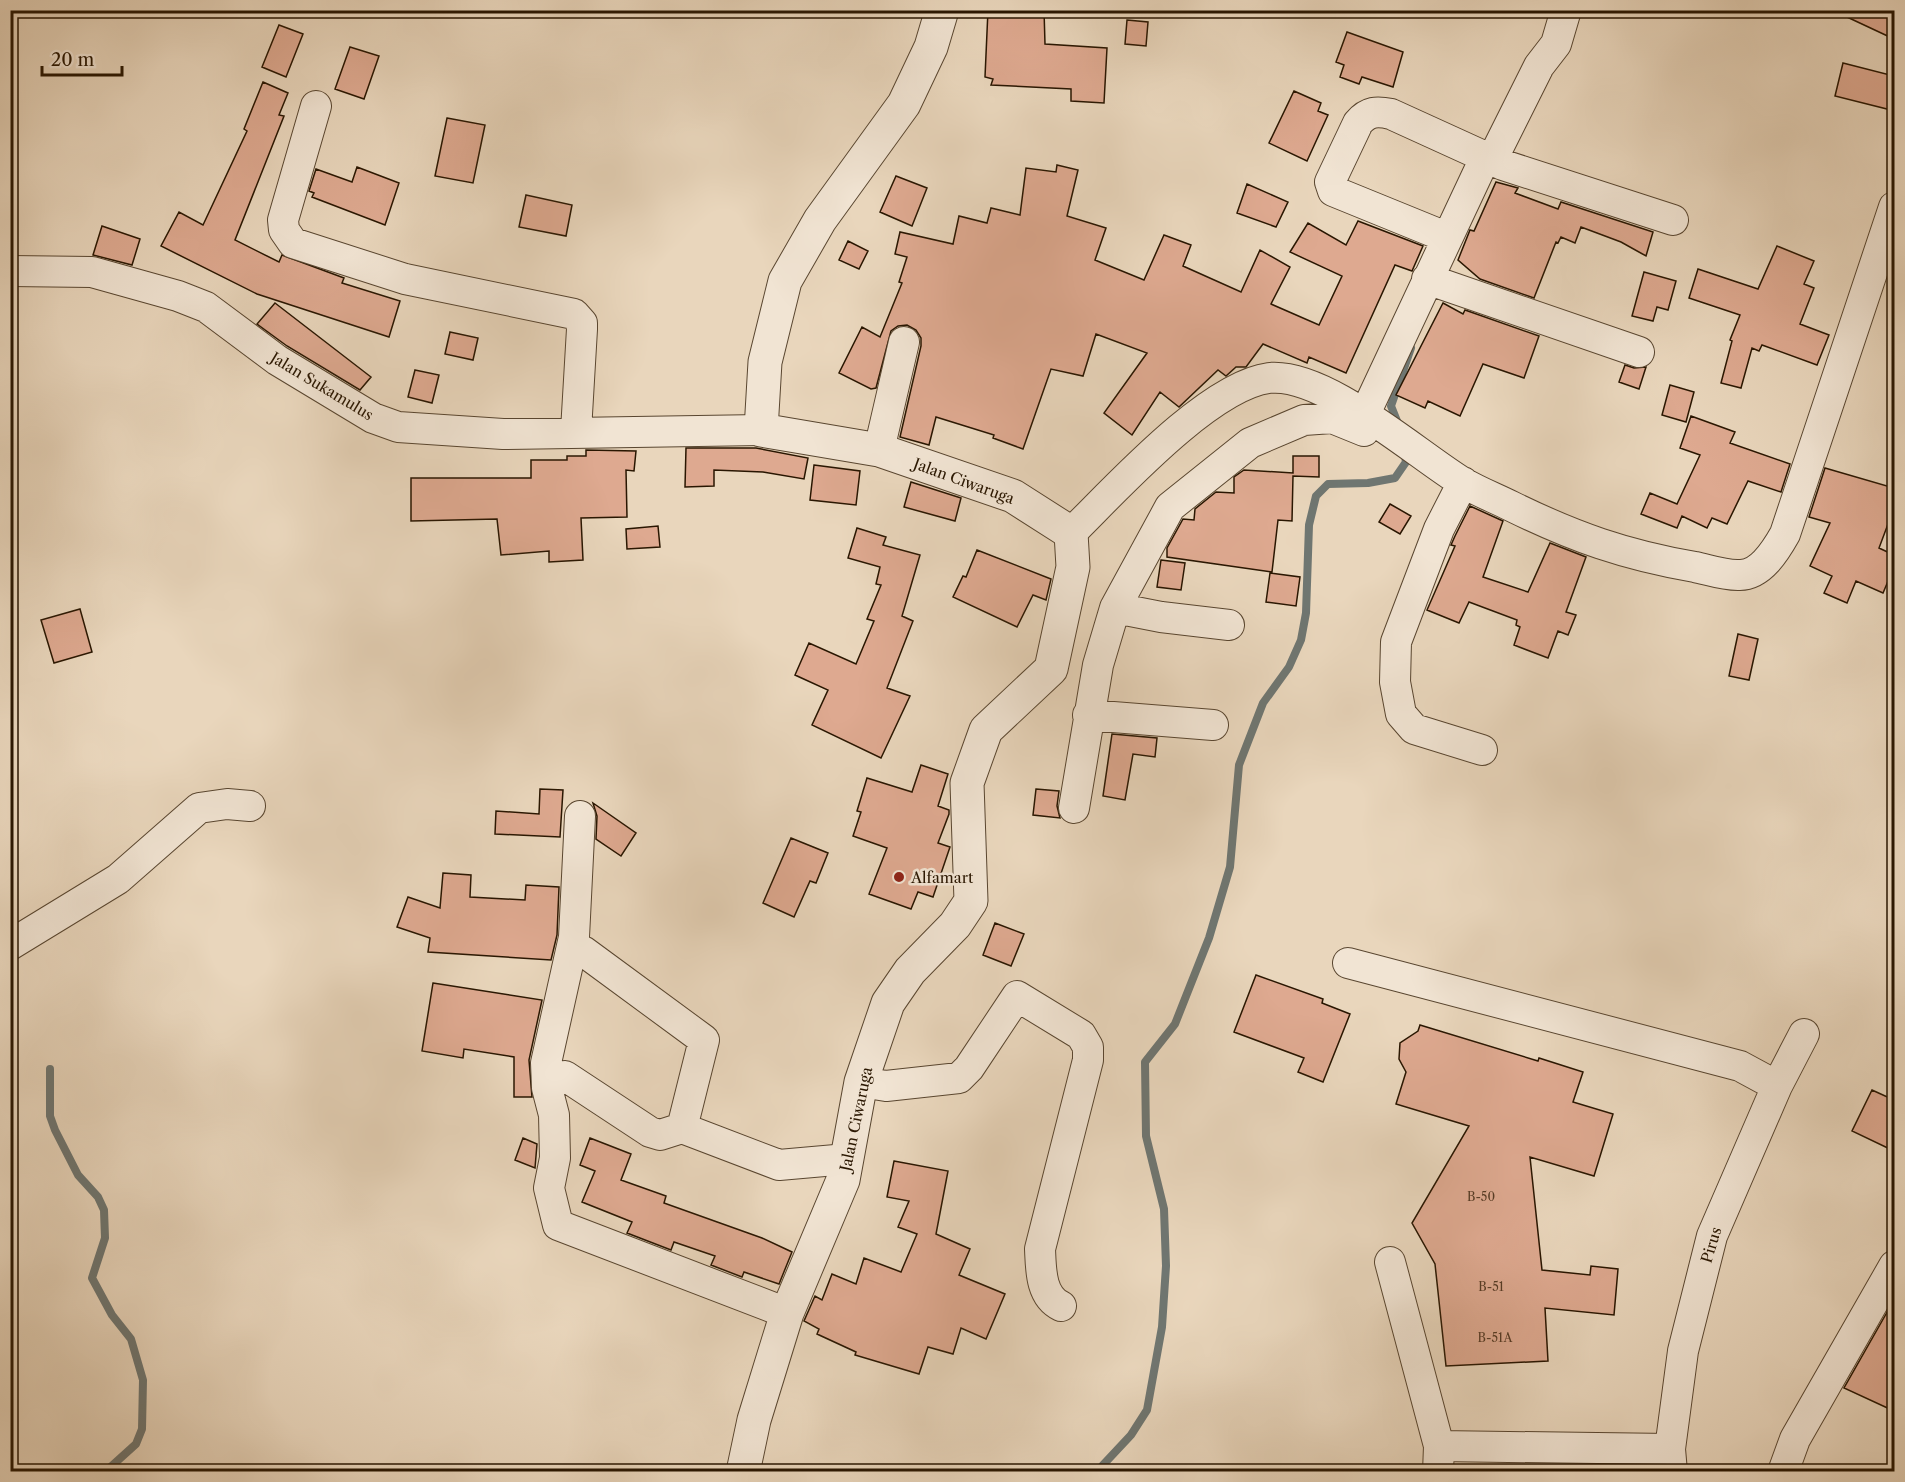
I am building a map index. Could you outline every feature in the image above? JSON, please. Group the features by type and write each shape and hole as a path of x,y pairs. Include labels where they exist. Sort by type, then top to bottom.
{"street":[{"path":"761,430 765,362 785,281 820,220 904,104 931,46 942,10"},
{"path":"1364,416 1446,237 1539,66 1556,44 1566,10"},
{"path":"316,106 283,220 287,237 293,243 405,279 574,314 582,323 576,431"},
{"path":"1446,237 1333,191 1330,182 1358,123 1372,112 1391,114 1488,159 1673,220"},
{"path":"1071,533 1178,430 1216,401 1268,378 1287,379 1311,384 1394,435 1463,482 1588,542 1650,559 1741,576 1761,566 1776,550 1785,534 1894,207"},
{"name":"Jalan Sukamulus","path":"10,271 92,272 178,296 206,307 277,360 373,418 398,427 503,434 576,431 761,430"},
{"path":"1427,279 1640,352"},
{"path":"879,450 904,342"},
{"path":"1074,808 1098,665 1115,608 1170,507 1250,443 1304,420 1332,418 1359,430 1394,435"},
{"name":"Jalan Ciwaruga","path":"743,1472 754,1420 787,1313 843,1180 861,1082 888,1003 910,971 956,925 971,901 967,783 986,730 1051,669 1073,567 1071,533 1013,496 879,450 761,430"},
{"path":"1463,482 1439,530 1396,642 1395,682 1401,714 1414,729 1482,750"},
{"path":"1115,608 1161,617 1229,625"},
{"path":"1088,715 1213,725"},
{"path":"10,945 118,879 199,808 227,804 250,806"},
{"path":"580,816 574,937 546,1063 547,1088 554,1114 555,1158 549,1188 558,1225 787,1313"},
{"path":"583,951 704,1040 682,1128"},
{"path":"1348,963 1740,1066 1777,1086"},
{"path":"861,1082 886,1086 959,1078 969,1068 1017,996 1081,1035 1088,1047 1088,1060 1040,1249 1041,1280 1056,1304 1061,1306"},
{"name":"Pirus","path":"1671,1460 1683,1351 1712,1236 1777,1086 1804,1034"},
{"path":"565,1076 650,1132 660,1135 682,1128 779,1164 847,1159"},
{"path":"1390,1262 1438,1459 1671,1460"},
{"path":"1783,1472 1795,1440 1894,1266"}],"building":[{"path":"988,10 1044,10 1045,44 1107,48 1104,103 1071,101 1071,89 991,85 993,79 985,77"},
{"path":"1832,10 1894,10 1894,39"},
{"path":"1127,20 1148,22 1146,46 1125,44"},
{"path":"279,25 303,34 286,77 262,67"},
{"path":"1347,32 1403,52 1393,87 1362,77 1359,84 1340,77 1344,65 1336,62"},
{"path":"350,47 379,56 364,99 335,89"},
{"path":"1843,63 1894,76 1891,110 1835,96"},
{"path":"263,82 288,93 279,115 284,116 235,240 279,262 282,255 344,278 342,283 400,301 389,337 257,294 161,246 179,212 203,225 247,131 244,129"},
{"path":"1294,91 1321,103 1318,111 1328,115 1307,161 1269,143"},
{"path":"447,118 485,125 473,183 435,176"},
{"path":"1057,165 1078,170 1067,216 1106,228 1095,260 1144,280 1164,235 1191,245 1183,266 1241,292 1260,250 1290,267 1271,304 1319,325 1342,276 1290,252 1308,223 1346,245 1358,221 1423,246 1412,271 1395,265 1346,373 1309,357 1307,363 1263,344 1246,367 1236,367 1226,376 1218,370 1179,407 1160,392 1132,435 1104,413 1147,353 1096,334 1083,376 1051,369 1023,449 993,438 994,435 936,417 929,445 900,437 921,346 921,338 916,330 907,325 898,326 891,331 876,388 871,389 839,373 862,327 880,337 902,283 899,282 907,257 895,254 900,232 953,244 959,216 987,223 991,208 1020,215 1026,168 1056,172"},
{"path":"357,167 399,183 385,225 312,197 314,193 309,191 316,169 352,182"},
{"path":"896,176 927,188 912,226 880,212"},
{"path":"1496,182 1518,188 1515,193 1558,209 1561,202 1653,232 1646,256 1621,242 1581,227 1575,243 1561,237 1558,243 1556,242 1534,298 1480,279 1458,260 1470,230 1474,231"},
{"path":"1247,184 1288,202 1276,227 1237,213"},
{"path":"526,195 572,205 566,236 519,227"},
{"path":"102,226 140,239 132,265 93,255"},
{"path":"848,241 868,251 859,269 839,260"},
{"path":"1777,246 1814,261 1804,284 1814,288 1800,324 1829,335 1817,365 1762,345 1759,351 1752,348 1741,388 1721,383 1732,341 1730,340 1740,315 1689,298 1698,269 1758,289"},
{"path":"1644,272 1676,281 1668,310 1657,307 1653,321 1632,316"},
{"path":"275,303 371,377 360,390 287,346 257,324"},
{"path":"1443,303 1463,314 1465,310 1539,336 1524,378 1483,364 1460,416 1428,401 1425,408 1396,395"},
{"path":"450,332 478,338 473,360 445,354"},
{"path":"1625,365 1634,368 1646,367 1639,389 1619,382"},
{"path":"415,370 439,375 432,403 408,397"},
{"path":"1670,385 1694,392 1686,422 1662,415"},
{"path":"1691,416 1735,432 1730,443 1790,464 1781,492 1748,481 1727,524 1712,518 1707,528 1682,516 1677,528 1641,514 1650,493 1677,504 1700,455 1680,448"},
{"path":"686,448 756,448 808,458 804,479 763,472 714,470 714,486 685,487"},
{"path":"586,450 636,451 634,471 626,470 627,517 581,518 583,560 549,562 549,551 501,555 497,519 411,521 411,478 531,478 531,460 567,460 567,456 586,456"},
{"path":"1293,456 1319,456 1319,477 1293,476 1292,521 1278,520 1272,572 1167,557 1167,548 1183,519 1194,520 1195,509 1216,492 1234,493 1234,477 1244,470 1293,473"},
{"path":"814,465 860,471 856,505 810,500"},
{"path":"1825,468 1894,488 1894,508 1879,548 1894,555 1894,567 1883,593 1856,581 1847,603 1824,593 1832,576 1810,566 1830,523 1809,517"},
{"path":"911,482 961,498 955,521 904,507"},
{"path":"1390,504 1411,516 1400,534 1379,522"},
{"path":"1470,506 1503,521 1483,577 1528,592 1550,543 1586,557 1566,612 1576,615 1568,635 1558,631 1548,658 1514,645 1520,627 1516,625 1517,620 1469,602 1459,623 1427,610 1455,546 1451,545"},
{"path":"658,526 660,547 627,549 626,529"},
{"path":"857,528 886,537 883,545 920,555 902,616 913,621 887,688 910,696 881,758 812,725 828,690 795,675 809,643 856,664 874,621 867,619 881,585 876,584 880,567 848,558"},
{"path":"977,550 1051,579 1046,600 1033,595 1017,627 953,597 963,576 966,577"},
{"path":"1161,560 1185,563 1181,590 1157,587"},
{"path":"1270,573 1300,577 1296,606 1266,602"},
{"path":"80,609 92,652 54,663 41,620"},
{"path":"1738,634 1758,639 1749,680 1729,676"},
{"path":"1112,734 1157,738 1155,757 1133,754 1125,800 1103,796"},
{"path":"921,765 948,774 938,806 949,810 949,814 938,843 950,847 933,897 918,892 911,909 869,894 887,848 853,836 861,812 857,811 867,778 912,792"},
{"path":"540,789 563,790 560,837 495,834 496,811 539,814"},
{"path":"1036,789 1059,791 1057,806 1060,818 1033,815"},
{"path":"593,803 636,833 621,856 596,839 597,816"},
{"path":"791,838 828,853 816,883 810,881 794,917 763,903"},
{"path":"443,873 471,875 470,897 525,900 526,885 559,887 557,935 551,960 428,952 430,938 397,927 408,897 440,908"},
{"path":"995,923 1024,934 1011,966 983,955"},
{"path":"1256,975 1323,999 1322,1003 1350,1014 1323,1082 1298,1072 1304,1058 1234,1032"},
{"path":"433,983 542,1000 529,1060 532,1097 514,1097 514,1057 464,1049 463,1058 422,1051"},
{"path":"1420,1025 1538,1061 1539,1058 1583,1072 1573,1102 1613,1114 1594,1176 1530,1157 1542,1270 1590,1275 1591,1266 1618,1269 1614,1315 1545,1308 1548,1361 1446,1366 1435,1264 1412,1223 1469,1126 1396,1104 1406,1072 1399,1059 1400,1043 1418,1031"},
{"path":"1872,1090 1894,1100 1894,1151 1852,1131"},
{"path":"523,1138 537,1144 535,1168 515,1160"},
{"path":"590,1138 631,1154 621,1180 666,1196 664,1203 762,1238 792,1252 779,1284 744,1272 742,1277 711,1265 715,1256 674,1242 671,1250 627,1233 632,1222 582,1202 595,1171 580,1165"},
{"path":"894,1161 948,1171 936,1234 970,1249 959,1275 1005,1294 986,1339 961,1328 953,1354 928,1347 919,1374 855,1355 856,1352 817,1334 819,1329 804,1321 815,1296 822,1300 832,1274 856,1284 864,1258 901,1272 917,1234 898,1227 909,1201 887,1197"},
{"path":"1894,1300 1894,1411 1844,1388"}],"waterway":[{"path":"1399,426 1391,406 1411,348"},
{"path":"1101,1472 1102,1466 1131,1435 1147,1410 1162,1327 1166,1266 1164,1209 1146,1136 1145,1062 1175,1024 1209,938 1230,867 1239,765 1263,703 1289,667 1301,640 1306,613 1309,525 1316,496 1328,484 1368,483 1395,478 1406,462 1404,450"},
{"path":"50,1069 50,1116 55,1130 78,1175 98,1197 104,1210 105,1238 92,1278 112,1315 131,1339 143,1380 142,1429 136,1444 105,1472"}],"place":[{"name":"Alfamart","path":"899,877"}]}
